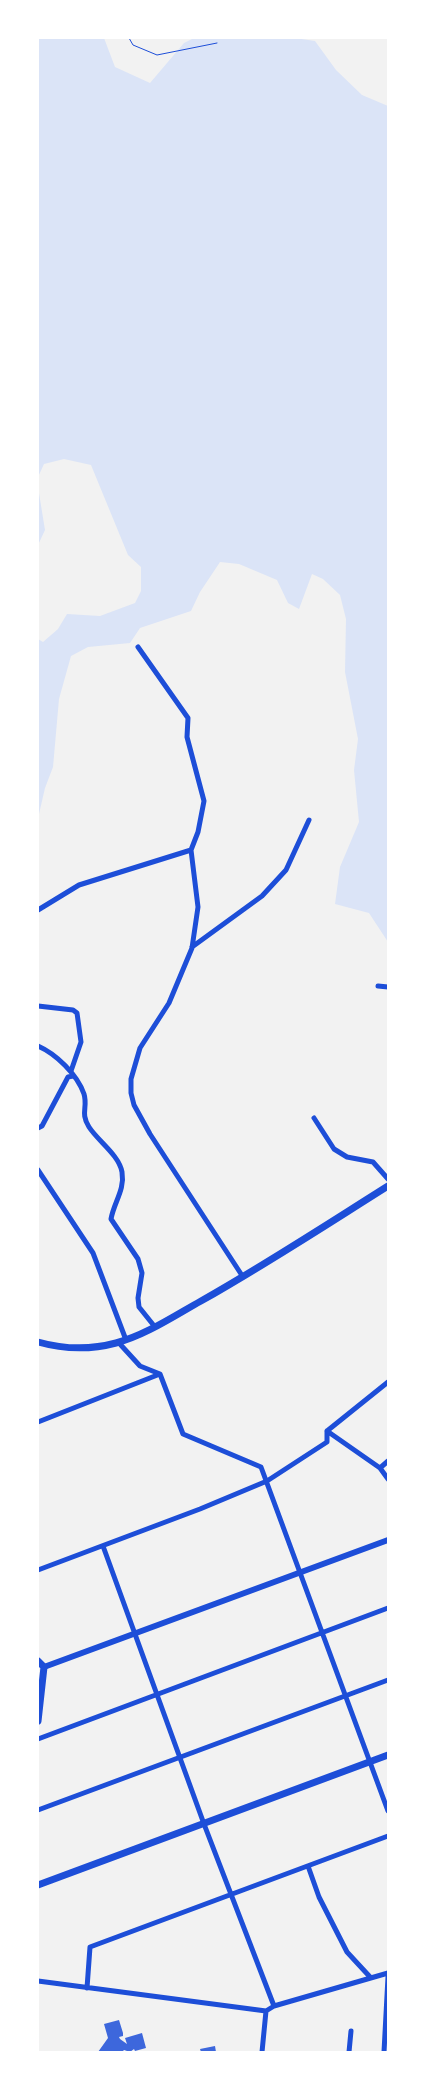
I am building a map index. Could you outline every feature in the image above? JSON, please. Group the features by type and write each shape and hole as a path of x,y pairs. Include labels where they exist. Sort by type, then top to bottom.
{"main road":[{"path":"38,1342 56,1347 83,1348 118,1343 156,1327 242,1277 388,1186"},
{"path":"38,1661 44,1667 38,1721"},
{"path":"39,1883 388,1755"}],"street":[{"path":"138,647 188,718 187,737 204,801 198,832 191,850 198,907 192,948 169,1004 140,1048 131,1079 131,1093 134,1105 150,1134 242,1277"},
{"path":"192,948 262,896 286,870 309,820"},
{"path":"38,910 79,885 191,850"},
{"path":"378,986 388,987"},
{"path":"38,1006 73,1010 77,1013 81,1042 72,1074 68,1077 42,1126 38,1128"},
{"path":"38,1046 48,1050 72,1074 84,1095 83,1117 122,1170 124,1187 114,1205 111,1219 138,1259 142,1273 138,1298 139,1307 156,1327"},
{"path":"314,1118 334,1149 347,1157 373,1162 388,1179"},
{"path":"38,1170 93,1253 126,1340"},
{"path":"118,1343 140,1366 160,1374 183,1434 261,1467 298,1573 388,1810"},
{"path":"38,1422 160,1374"},
{"path":"38,1570 267,1481 327,1442 328,1431 388,1382"},
{"path":"328,1431 380,1468 388,1479"},
{"path":"380,1468 388,1461"},
{"path":"44,1667 388,1540"},
{"path":"103,1546 204,1824 274,2006"},
{"path":"38,1739 388,1608"},
{"path":"38,1810 388,1680"},
{"path":"87,1988 90,1947 388,1836"},
{"path":"308,1866 319,1897 347,1952 371,1978"},
{"path":"38,1981 266,2011 274,2006 388,1973"},
{"path":"384,2052 388,1977"},
{"path":"262,2052 266,2011"},
{"path":"349,2052 351,2031"}],"path":[{"path":"129,38 133,45 157,55 217,43"}],"shaded area":[{"path":"38,38 104,38 115,67 150,83 184,43 194,38 295,38 315,41 336,70 362,95 388,106 388,942 369,913 335,904 340,867 359,822 354,770 358,739 345,672 346,619 340,595 323,579 312,574 299,609 288,603 277,580 239,564 220,562 200,592 191,611 140,628 130,643 88,647 71,656 59,699 53,767 45,788 39,814 38,868 38,639 43,642 58,629 67,614 100,616 135,603 141,591 141,567 128,555 91,465 64,459 44,464 38,477"},
{"path":"38,487 45,530 38,545"}],"building":[{"path":"119,2020 123,2033 123,2036 119,2037 120,2039 127,2044 125,2038 142,2033 146,2048 135,2051 134,2049 130,2052 124,2050 122,2052 98,2052 108,2038 104,2024"},
{"path":"215,2046 216,2052 201,2052 200,2049"}]}
